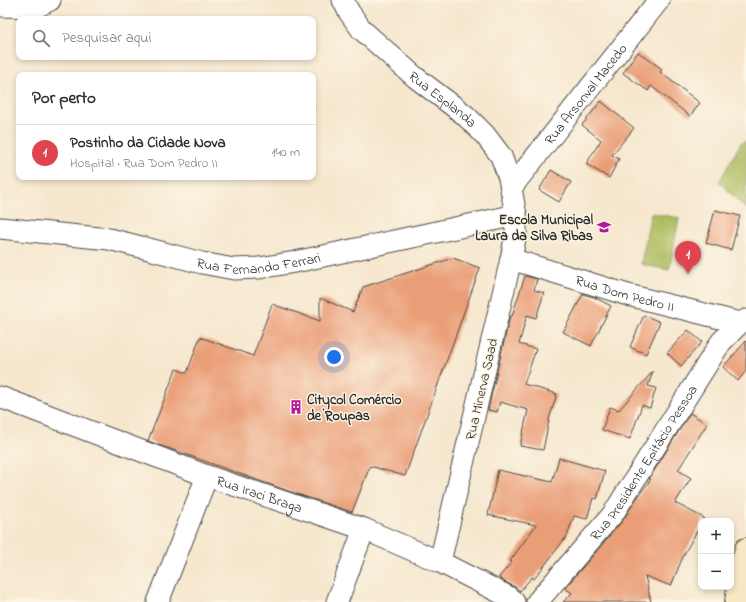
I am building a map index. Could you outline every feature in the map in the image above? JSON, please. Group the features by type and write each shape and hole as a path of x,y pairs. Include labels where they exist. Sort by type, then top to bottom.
{"main road":[{"path":"736,602 741,567 746,549"}],"street":[{"name":"Rua Esplanda","path":"343,0 349,12 362,30 415,77 465,116 485,135 501,156 509,178 516,215"},
{"name":"Rua Arsonval Macedo","path":"511,188 659,0"},
{"path":"0,6 43,4"},
{"name":"Rua Fernando Ferrari","path":"0,228 109,239 202,263 240,269 259,268 295,262 516,215"},
{"name":"Rua Minerva Saad","path":"440,562 511,259 516,234 516,215"},
{"name":"Rua Dom Pedro II","path":"511,259 628,295 743,321"},
{"name":"Rua Presidente Epitácio Pessoa","path":"536,602 613,514 721,342 743,321"},
{"name":"Rua Iraci Braga","path":"0,397 207,476 364,529 440,562 509,600"},
{"path":"158,602 207,476"},
{"path":"337,602 364,529"}],"green space":[{"path":"746,141 746,209 719,182 741,143"},
{"path":"651,213 679,218 669,270 641,264"}],"building":[{"path":"638,52 662,69 660,72 700,103 690,116 651,86 648,91 623,73"},
{"path":"601,101 634,128 612,155 619,159 609,178 586,164 601,140 582,125"},
{"path":"551,170 571,182 559,202 539,190"},
{"path":"715,210 740,216 731,250 706,243"},
{"name":"Citycol Comércio de Roupas","path":"453,258 480,268 405,476 370,466 352,512 148,441 176,369 187,373 200,337 253,356 272,304 320,321 320,298 353,312 363,287"},
{"path":"525,276 537,279 534,290 544,293 536,318 527,315 519,344 536,349 524,384 557,394 550,416 543,450 520,446 528,410 500,402 497,412 488,410 510,316 512,316"},
{"path":"583,294 594,297 611,306 591,346 563,332"},
{"path":"644,315 660,322 646,354 630,347"},
{"path":"688,330 702,342 681,366 667,353"},
{"path":"746,341 746,371 738,381 723,367"},
{"path":"653,371 648,386 656,388 650,408 642,405 630,439 602,430 610,407 619,410"},
{"path":"690,413 707,424 678,470 691,478 675,503 704,518 698,518 698,529 684,554 671,586 645,576 651,602 563,602 572,593 565,588 623,520 651,479 649,479"},
{"path":"559,458 605,471 597,499 593,498 587,519 574,516 567,536 534,579 532,577 520,591 499,577 512,562 510,561 536,525 488,515 498,470 552,482"}],"place":[{"name":"Escola Municipal Laura da Silva Ribas","path":"604,227"},
{"name":"Postinho da Cidade Nova","path":"688,274"},
{"name":"Citycol Comércio de Roupas","path":"296,407"}]}
